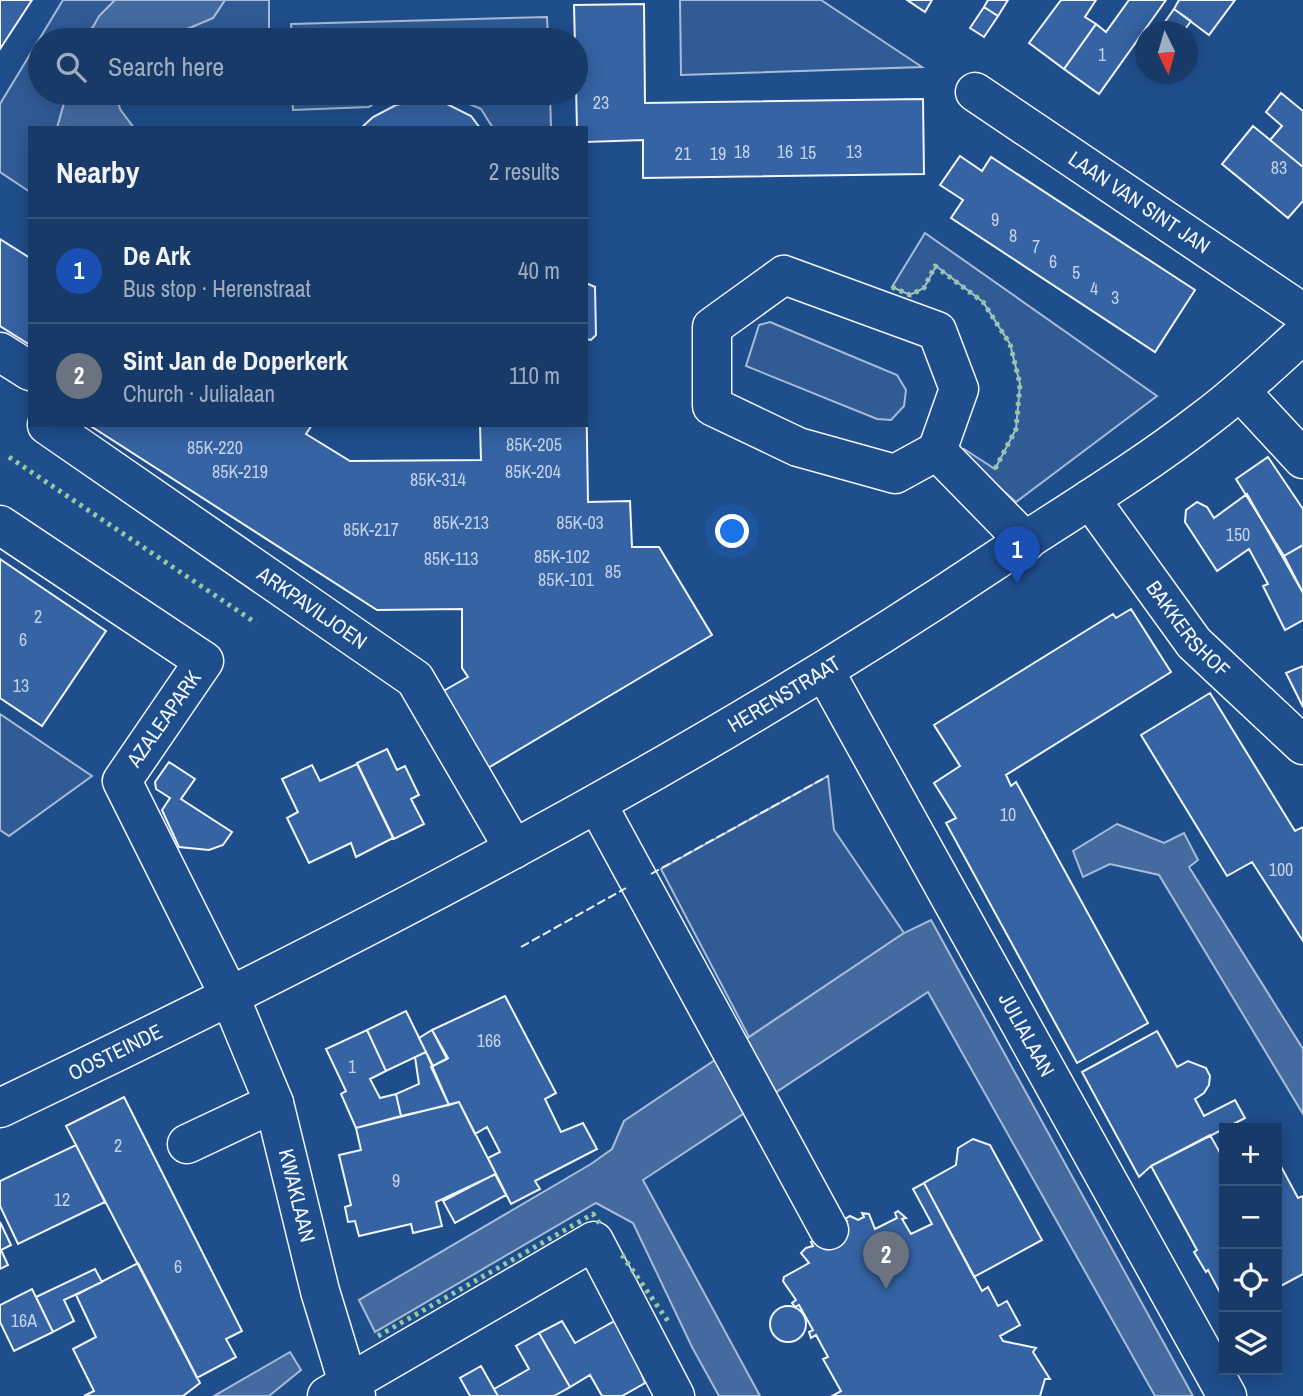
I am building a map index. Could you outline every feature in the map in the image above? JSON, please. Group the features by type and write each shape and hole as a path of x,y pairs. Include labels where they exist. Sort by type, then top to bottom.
{"street":[{"name":"LAAN VAN SINT JAN","path":"975,92 1303,313"},
{"path":"784,275 937,331 959,390 937,451 895,474 798,447 712,407 712,327 784,275"},
{"name":"HERENSTRAAT","path":"230,997 597,804 825,672 1090,499 1240,391 1303,334"},
{"path":"0,352 28,371"},
{"path":"1240,391 1303,459"},
{"name":"ARKPAVILJOEN","path":"50,427 415,679 513,849"},
{"path":"937,451 1026,542"},
{"name":"BAKKERSHOF","path":"1090,499 1194,643 1303,745"},
{"name":"AZALEAPARK","path":"0,525 204,661 122,780 230,997"},
{"name":"JULIALAAN","path":"825,672 1227,1396"},
{"path":"597,804 829,1230"},
{"name":"KWAKLAAN","path":"230,997 274,1103 344,1392"},
{"name":"OOSTEINDE","path":"0,1108 230,997"},
{"path":"187,1143 274,1103"},
{"path":"344,1392 594,1241 675,1396"}],"shaded area":[{"path":"63,0 115,0 92,28 46,28"},
{"path":"115,0 225,0 213,18 189,28 92,28 99,16"},
{"path":"225,0 269,0 269,28 189,28 213,18"},
{"path":"680,0 821,0 922,67 681,75"},
{"path":"547,17 547,28 291,28 291,24"},
{"path":"28,58 28,105 64,105 58,126 28,126 28,191 0,172 0,104"},
{"path":"64,105 119,105 133,126 58,126"},
{"path":"293,105 372,105 369,107 293,110"},
{"path":"472,105 550,105 551,126 492,126 481,109"},
{"path":"925,233 1157,396 1016,502 960,453 964,449 995,469 1016,429 1020,384 1010,344 983,302 936,266 924,288 910,295 892,287"},
{"path":"770,322 897,375 906,390 904,406 891,420 877,419 746,366 759,325"},
{"path":"0,714 92,776 9,836 0,830"},
{"path":"828,776 834,830 904,933 749,1037 661,869"},
{"path":"1117,824 1164,843 1184,833 1198,860 1189,867 1303,1049 1303,1114 1159,875 1110,864 1083,877 1073,851"},
{"path":"931,920 1193,1396 1155,1396 928,992 643,1180 760,1396 719,1396 692,1347 633,1223 596,1203 375,1332 359,1300 591,1164 612,1149 624,1121 904,933"},
{"path":"290,1352 301,1370 269,1396 214,1396"}],"building":[{"path":"0,0 32,0 0,49"},
{"path":"907,0 932,0 925,12"},
{"path":"988,0 1008,0 998,16 984,7"},
{"path":"1061,0 1096,0 1085,17 1096,24 1064,69 1029,43"},
{"path":"1129,0 1166,0 1151,21 1135,21 1135,43 1099,94 1064,69 1096,24 1106,32"},
{"path":"1179,0 1235,0 1209,35 1198,27 1198,21 1190,21 1174,9"},
{"path":"644,4 645,103 923,99 924,174 643,178 643,140 588,142 588,126 577,126 576,105 588,105 588,28 575,28 574,5"},
{"path":"984,7 998,16 984,37 970,28"},
{"path":"1174,9 1191,21 1166,21"},
{"path":"1281,93 1303,111 1303,167 1270,140 1282,126 1266,112"},
{"path":"396,105 449,105 471,116 478,126 363,126 373,117"},
{"path":"1253,126 1303,167 1303,201 1288,218 1222,164"},
{"path":"960,156 982,171 991,157 1195,290 1155,352 951,218 963,200 940,185"},
{"path":"0,239 28,257 28,344 0,326"},
{"path":"588,284 595,287 596,335 588,339"},
{"path":"92,427 311,427 306,434 350,461 481,460 480,427 587,427 588,502 630,501 632,547 659,547 712,635 483,771 438,694 468,677 462,668 462,609 377,610"},
{"path":"1268,457 1303,509 1303,545 1284,556 1236,479"},
{"path":"1247,494 1303,593 1303,620 1285,630 1263,586 1268,584 1249,549 1217,571 1185,522 1186,510 1197,502 1207,507 1214,518"},
{"path":"1303,545 1303,593 1284,556"},
{"path":"0,559 106,631 42,726 0,698"},
{"path":"1131,609 1171,672 1006,775 1011,786 1016,782 1148,1023 1077,1063 946,823 956,818 934,783 960,766 934,725 1113,614 1116,618"},
{"path":"1303,666 1303,707 1286,673"},
{"path":"1210,693 1295,831 1303,827 1303,941 1252,862 1227,876 1141,735"},
{"path":"387,749 397,770 405,766 419,795 411,799 424,824 394,839 357,763"},
{"path":"169,762 195,779 181,799 232,832 223,845 209,850 179,847 162,810 170,798 156,789 155,782"},
{"path":"357,764 393,838 356,857 351,843 309,863 287,818 298,812 282,779 312,765 320,781"},
{"path":"505,996 556,1093 545,1099 561,1132 583,1123 597,1149 535,1181 540,1189 511,1204 488,1158 500,1152 487,1127 475,1134 459,1102 449,1105 431,1067 448,1058 432,1030"},
{"path":"406,1011 426,1052 386,1071 367,1030"},
{"path":"367,1030 386,1071 370,1079 380,1098 396,1094 401,1116 356,1128 341,1094 346,1091 326,1049"},
{"path":"432,1030 447,1059 433,1066 419,1038"},
{"path":"1157,1031 1177,1067 1188,1061 1206,1068 1210,1076 1209,1085 1204,1093 1195,1099 1204,1116 1235,1100 1245,1118 1235,1123 1219,1123 1219,1131 1151,1166 1139,1177 1082,1072"},
{"path":"426,1052 449,1105 401,1116 396,1094 419,1084 415,1057"},
{"path":"124,1097 242,1331 226,1339 236,1357 197,1378 66,1126"},
{"path":"459,1102 496,1174 436,1202 442,1226 413,1233 411,1224 359,1236 355,1221 348,1222 345,1207 351,1205 339,1155 361,1150 356,1128"},
{"path":"1210,1135 1219,1151 1219,1291 1194,1252 1197,1250 1151,1166"},
{"path":"973,1139 990,1145 1042,1240 974,1277 924,1183 956,1165 958,1148"},
{"path":"76,1145 105,1202 18,1244 0,1206 0,1181"},
{"path":"1282,1168 1298,1198 1303,1196 1303,1274 1282,1285"},
{"path":"495,1174 506,1195 455,1223 443,1201"},
{"path":"924,1183 982,1291 988,1287 998,1306 1007,1301 1020,1325 1000,1336 1003,1341 1036,1348 1033,1352 1050,1379 1045,1379 1040,1396 832,1396 841,1391 823,1359 828,1357 816,1335 811,1338 809,1332 813,1330 799,1305 795,1307 792,1303 796,1300 783,1281 784,1277 809,1263 801,1253 813,1246 811,1242 847,1221 845,1219 850,1216 858,1220 864,1217 862,1213 869,1214 875,1229 897,1218 895,1213 898,1211 906,1218 902,1219 911,1234 932,1224 913,1189"},
{"path":"0,1222 11,1245 1,1250 8,1265 0,1269"},
{"path":"138,1263 200,1383 183,1396 84,1396 94,1391 73,1349 96,1337 76,1295"},
{"path":"95,1269 102,1282 64,1300 74,1321 53,1332 36,1297"},
{"path":"32,1289 53,1332 14,1351 0,1322 0,1305"},
{"path":"788,1306 801,1311 806,1324 801,1337 788,1342 775,1337 770,1324 775,1311"},
{"path":"620,1318 645,1383 622,1396 602,1396 590,1375 570,1387 539,1333 562,1321 575,1343"},
{"path":"539,1333 570,1387 554,1396 498,1396 494,1389 529,1369 516,1346"},
{"path":"481,1366 498,1396 470,1396 460,1378"}],"hedge":[{"path":"892,287 910,295 924,288 935,266 983,302 1010,344 1020,384 1016,429 995,469"},
{"path":"9,457 256,623"},
{"path":"378,1336 593,1214 602,1227"},
{"path":"622,1255 670,1324"}],"fence":[{"path":"651,874 828,776"},
{"path":"521,947 626,888"}],"place":[{"name":"De Ark","path":"1017,584"},
{"name":"Sint Jan de Doperkerk","path":"886,1289"}]}
